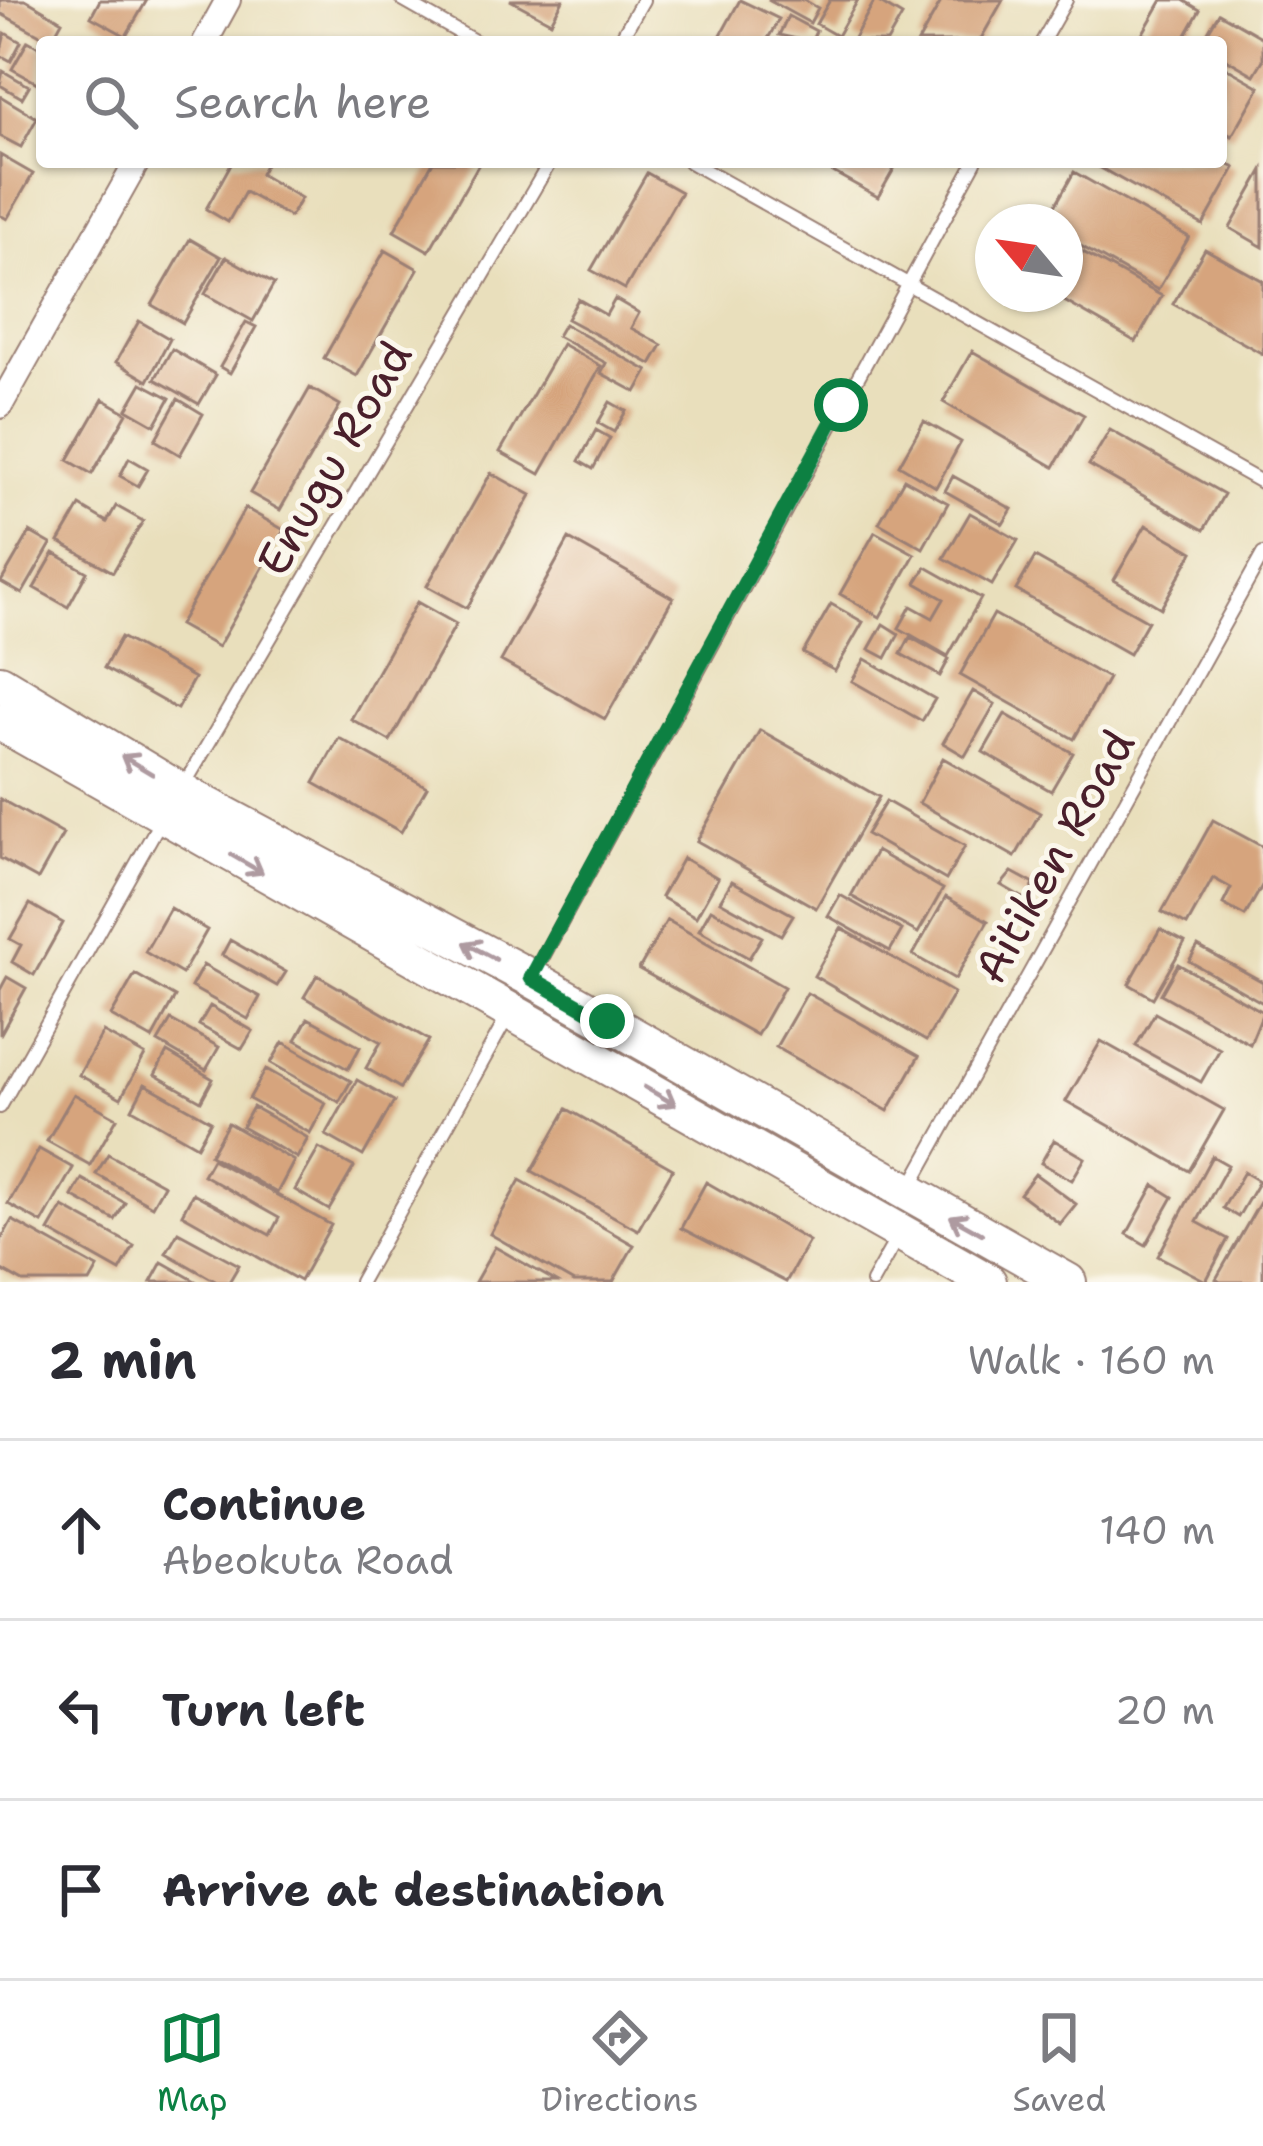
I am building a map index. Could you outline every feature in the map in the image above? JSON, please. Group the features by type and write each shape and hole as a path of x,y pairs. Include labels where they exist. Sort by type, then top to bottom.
{"main road":[{"path":"0,683 372,936 988,1282"},
{"path":"0,722 392,903 1068,1282"},
{"path":"372,936 392,903"}],"street":[{"path":"208,36 228,0"},
{"path":"0,406 134,168"}],"lane":[{"path":"402,0 465,36"},
{"path":"622,36 643,0"},
{"path":"1045,36 1066,0"},
{"name":"Enugu Road","path":"0,1107 172,803 546,168"},
{"path":"701,168 1263,483"},
{"path":"531,978 972,168"},
{"name":"Aitiken Road","path":"908,1192 1263,554"},
{"path":"360,1282 511,1011"},
{"path":"872,1282 899,1233"}],"building":[{"path":"0,0 26,0 62,21 54,36 42,36 0,13"},
{"path":"100,0 147,0 126,36 91,17"},
{"path":"510,0 563,0 551,22"},
{"path":"740,0 779,19 769,36 720,36"},
{"path":"768,0 804,0 818,8 810,23"},
{"path":"830,0 858,0 837,36 816,24"},
{"path":"875,0 902,16 890,36 855,36"},
{"path":"942,0 1003,0 982,36 921,36"},
{"path":"1162,0 1183,0 1200,10 1185,36 1143,33"},
{"path":"1219,13 1263,38 1263,60 1254,75 1227,59 1227,36 1206,36"},
{"path":"788,16 816,31 814,36 779,35"},
{"path":"5,33 21,42 11,61 0,55"},
{"path":"28,41 36,46 36,82 12,69"},
{"path":"1227,68 1260,87 1232,136 1227,133"},
{"path":"3,71 29,86 22,98 0,85"},
{"path":"0,96 36,117 21,147 0,136"},
{"path":"0,155 33,174 7,219 0,215"},
{"path":"1227,164 1235,168 1203,225 1101,168 1227,168"},
{"path":"229,168 263,168 260,174 301,198 290,217 245,192 228,222 206,209"},
{"path":"430,168 477,168 429,251 394,231"},
{"path":"826,168 895,168 878,197"},
{"path":"1263,170 1263,247 1230,228"},
{"path":"1074,172 1189,237 1158,290 1083,247 1083,204 1056,204"},
{"path":"647,173 681,192 625,289 591,270"},
{"path":"190,239 221,257 183,323 152,305"},
{"path":"1205,249 1263,281 1263,354 1173,304"},
{"path":"385,250 418,269 357,376 324,358"},
{"path":"1083,252 1162,296 1136,342 1083,312"},
{"path":"226,257 274,284 253,321 205,294"},
{"path":"578,299 606,315 615,299 639,313 631,328 662,345 651,364 567,319"},
{"path":"139,321 170,339 148,381 116,362"},
{"path":"246,322 256,327 230,373 220,367"},
{"path":"564,324 648,371 636,392 601,373 606,363 557,336"},
{"path":"562,344 601,366 540,474 500,452"},
{"path":"172,349 216,375 199,404 155,379"},
{"path":"972,351 1084,415 1054,467 943,402"},
{"path":"142,383 170,398 155,425 127,409"},
{"path":"310,388 340,405 280,510 250,493"},
{"path":"103,399 127,413 92,474 68,460"},
{"path":"178,399 203,414 180,455 155,440"},
{"path":"610,402 626,411 614,432 598,423"},
{"path":"924,421 961,442 936,487 899,465"},
{"path":"596,430 610,438 593,469 579,461"},
{"path":"1110,430 1224,494 1204,530 1089,465"},
{"path":"129,458 148,469 138,486 120,476"},
{"path":"491,473 531,495 467,608 427,586"},
{"path":"953,476 1012,509 1003,524 945,491"},
{"path":"904,479 948,503 923,548 879,523"},
{"path":"80,506 107,522 116,506 143,521 113,572 59,542"},
{"path":"245,508 284,530 218,647 179,625"},
{"path":"970,513 1018,540 992,585 944,558"},
{"path":"1146,525 1193,552 1161,608 1114,580"},
{"path":"30,532 51,544 22,594 1,582"},
{"path":"875,532 915,554 880,617 840,594"},
{"path":"569,539 673,598 605,719 501,661"},
{"path":"54,553 87,572 68,607 34,588"},
{"path":"1035,557 1148,621 1129,654 1016,590"},
{"path":"926,567 981,598 948,656 899,628 911,606 933,618 944,599 916,583"},
{"path":"417,602 456,624 390,741 351,719"},
{"path":"831,604 863,622 835,671 803,653"},
{"path":"994,614 1108,678 1074,739 960,675"},
{"path":"883,624 899,634 886,658 869,649"},
{"path":"121,637 194,678 177,709 104,668"},
{"path":"910,637 949,659 940,676 901,654"},
{"path":"865,659 935,699 922,721 852,681"},
{"path":"973,691 995,704 965,756 943,743"},
{"path":"1005,714 1073,753 1051,791 983,752"},
{"path":"760,730 879,797 816,908 697,841"},
{"path":"339,738 427,787 401,832 314,783"},
{"path":"943,758 1040,813 1015,857 919,803"},
{"path":"0,799 63,834 38,879 0,858"},
{"path":"886,801 965,846 946,880 866,834"},
{"path":"1213,820 1263,847 1263,884 1245,916 1223,904 1231,888 1213,878 1187,925 1162,912"},
{"path":"876,851 943,889 918,933 851,896"},
{"path":"683,858 718,878 696,917 661,897"},
{"path":"1012,872 1034,884 1027,900 1001,885"},
{"path":"732,881 793,915 781,935 720,901"},
{"path":"840,895 902,930 890,951 828,916"},
{"path":"946,897 988,921 955,979 913,955"},
{"path":"30,904 63,923 34,975 12,962 21,945 10,939"},
{"path":"170,908 207,930 182,974 145,952"},
{"path":"711,909 762,937 749,958 699,930"},
{"path":"667,920 784,987 757,1035 639,969"},
{"path":"841,928 954,993 926,1041 814,976"},
{"path":"1160,929 1185,942 1153,998 1129,984"},
{"path":"230,940 286,972 277,986 222,955"},
{"path":"1198,946 1263,982 1263,1003 1189,961"},
{"path":"1178,964 1263,1012 1250,1044 1161,994"},
{"path":"203,965 260,997 248,1019 191,987"},
{"path":"135,974 175,997 152,1039 111,1016"},
{"path":"317,975 429,1040 400,1088 366,1068 381,1042 304,997"},
{"path":"7,977 26,988 0,1035 0,990"},
{"path":"807,993 919,1056 888,1111 776,1047"},
{"path":"210,1006 253,1031 242,1049 199,1025"},
{"path":"1155,1013 1220,1049 1201,1082 1136,1046"},
{"path":"308,1018 360,1047 348,1069 296,1040"},
{"path":"171,1020 219,1047 206,1070 158,1042"},
{"path":"103,1032 145,1055 121,1098 79,1075"},
{"path":"1101,1041 1224,1110 1189,1171 1066,1101"},
{"path":"283,1042 351,1081 339,1102 271,1063"},
{"path":"167,1052 213,1079 201,1101 155,1075"},
{"path":"266,1069 326,1103 310,1133 249,1099"},
{"path":"357,1080 394,1101 363,1156 326,1135"},
{"path":"145,1084 211,1121 197,1146 132,1109"},
{"path":"74,1094 117,1118 90,1165 47,1141"},
{"path":"253,1107 308,1138 297,1158 242,1127"},
{"path":"567,1109 673,1169 638,1230 532,1171"},
{"path":"228,1123 294,1161 277,1193 210,1155"},
{"path":"1054,1140 1085,1158 1072,1180 1041,1163"},
{"path":"319,1148 354,1167 329,1210 295,1190"},
{"path":"39,1149 73,1168 42,1223 8,1204"},
{"path":"108,1154 164,1185 152,1206 96,1174"},
{"path":"1212,1156 1228,1165 1197,1222 1228,1239 1206,1281 1158,1256"},
{"path":"212,1159 331,1225 300,1281 182,1214 193,1193 270,1235 279,1218 203,1175"},
{"path":"1244,1172 1259,1181 1238,1217 1223,1208"},
{"path":"1035,1174 1076,1204 1060,1224 1020,1194"},
{"path":"82,1179 125,1203 115,1220 72,1196"},
{"path":"520,1180 634,1245 613,1282 574,1282 490,1234"},
{"path":"706,1182 809,1241 786,1282 681,1228"},
{"path":"1154,1185 1173,1197 1146,1245 1127,1234"},
{"path":"1263,1197 1263,1282 1220,1282 1216,1279"},
{"path":"63,1207 134,1246 120,1271 49,1231"},
{"path":"12,1220 98,1268 90,1282 23,1282 0,1269 0,1242"},
{"path":"178,1232 239,1265 229,1282 217,1282 166,1253"},
{"path":"495,1247 557,1282 475,1282"},
{"path":"162,1262 197,1282 151,1282"}],"route":[{"path":"607,1021 531,978 841,405"}]}
